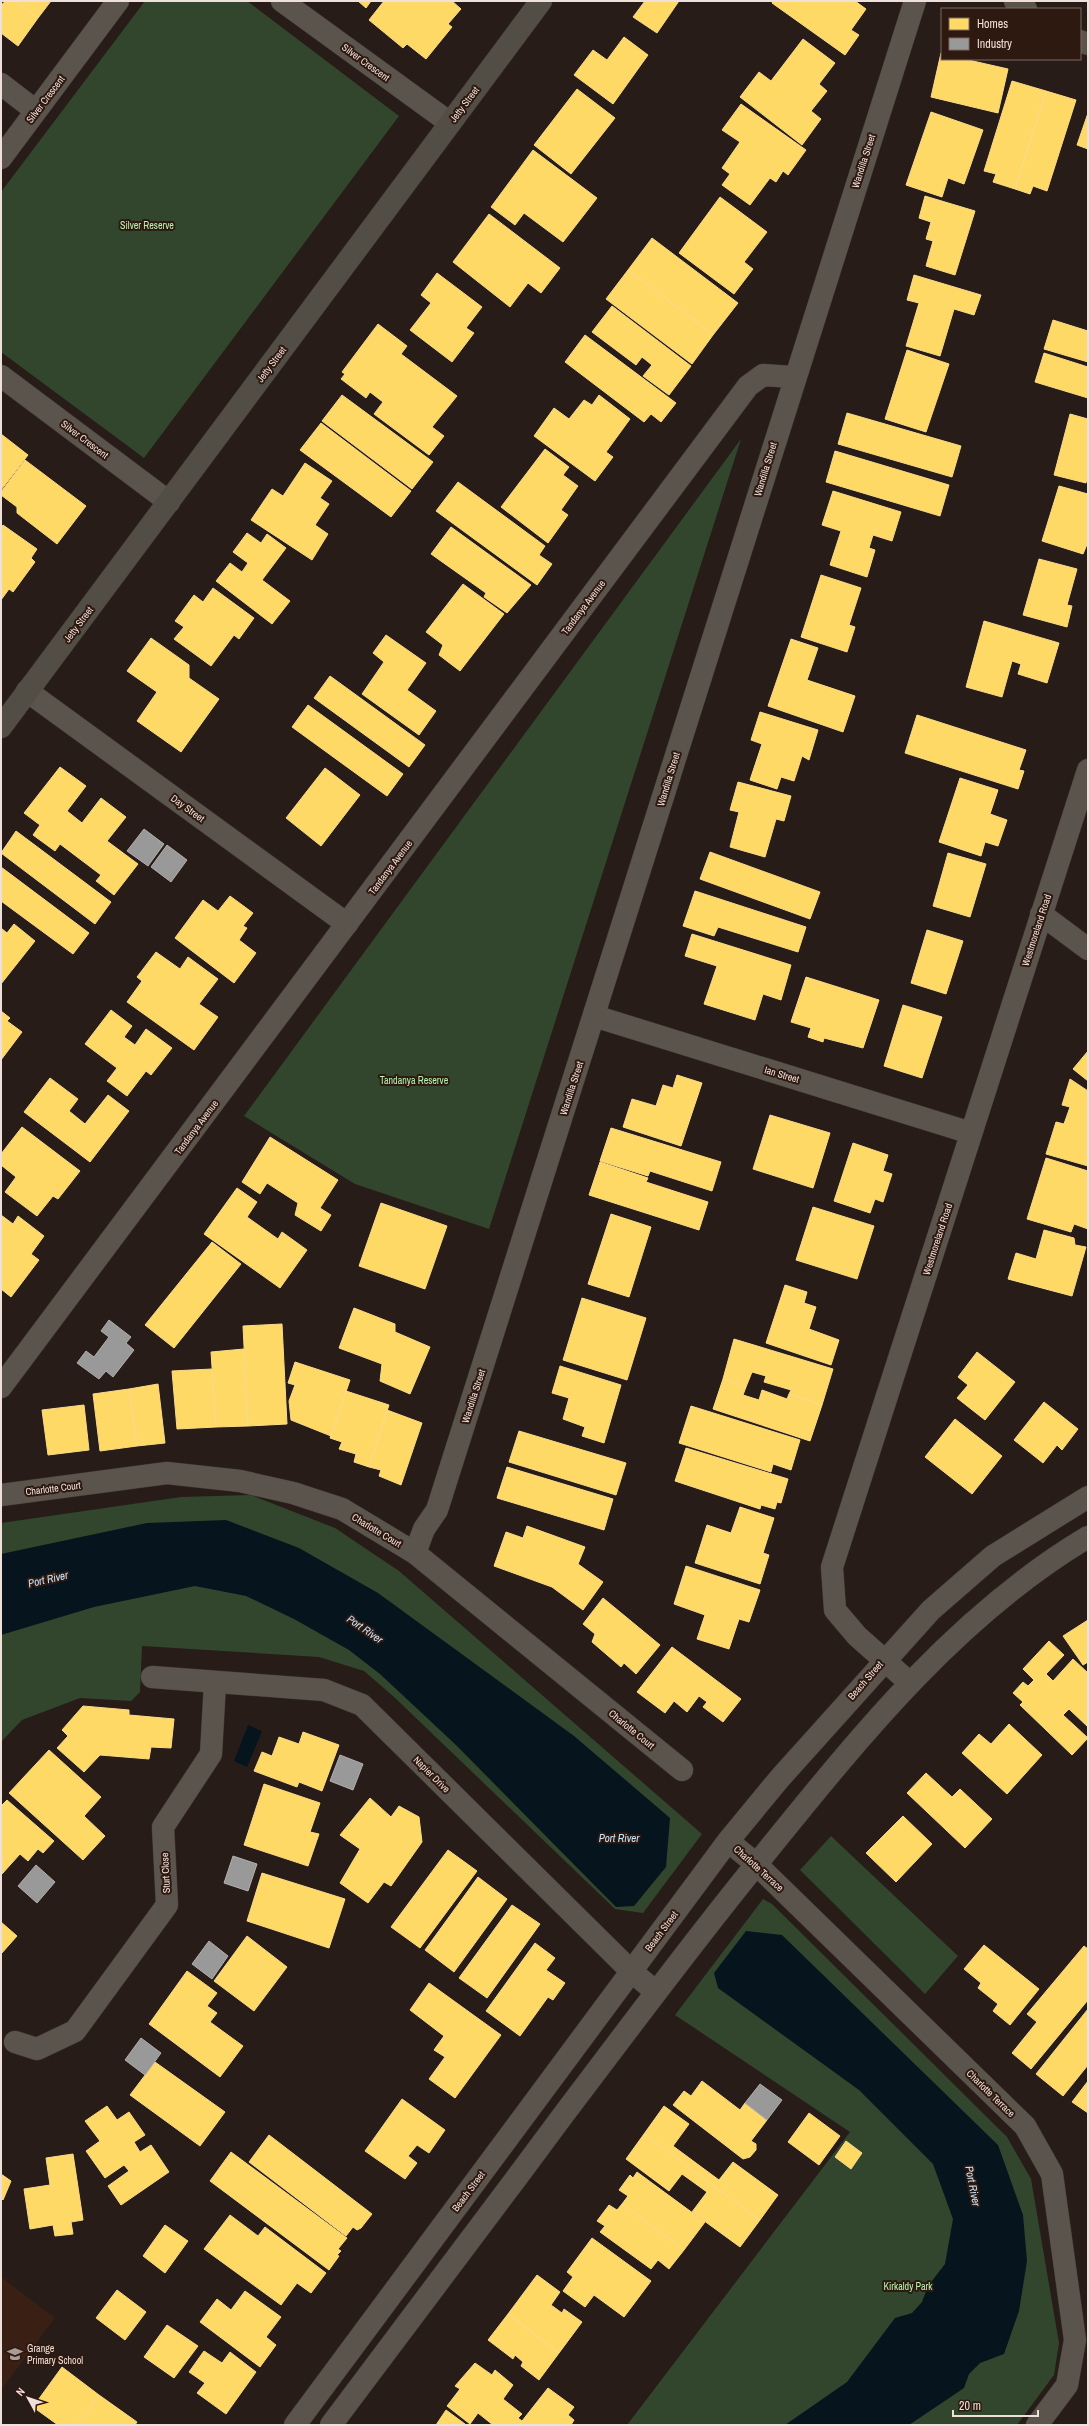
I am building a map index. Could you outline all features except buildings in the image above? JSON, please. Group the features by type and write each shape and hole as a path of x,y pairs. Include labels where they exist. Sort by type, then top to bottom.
{"street":[{"name":"Silver Crescent","path":"1,158 118,1"},
{"name":"Silver Crescent","path":"282,1 450,123"},
{"name":"Jetty Street","path":"1,727 541,1"},
{"name":"Wandilla Street","path":"415,1553 424,1529 436,1510 594,1016 794,377 915,1"},
{"path":"1015,1 1025,8"},
{"path":"1,84 36,111"},
{"name":"Tandanya Avenue","path":"1,1387 748,386 763,375 794,377"},
{"name":"Silver Crescent","path":"1,376 168,502"},
{"name":"Day Street","path":"27,692 348,924"},
{"name":"Westmoreland Road","path":"910,1683 857,1636 836,1610 832,1568 1088,770"},
{"path":"1041,914 1088,949"},
{"name":"Ian Street","path":"594,1016 971,1133"},
{"name":"Charlotte Court","path":"1,1495 167,1473 240,1481 293,1493 342,1509 415,1553 682,1770"},
{"name":"Beach Street","path":"295,2425 728,1841 780,1778 884,1659 931,1610 993,1556 1088,1496"},
{"path":"331,2425 656,1992 819,1786 910,1683 964,1629 1025,1580 1088,1537"},
{"name":"Napier Drive","path":"152,1677 215,1683 324,1690 362,1706 631,1971 656,1992"},
{"name":"Sturt Close","path":"15,2042 37,2050 75,2031 167,1905 163,1827 211,1754 215,1683"},
{"name":"Charlotte Terrace","path":"728,1841 756,1864 1025,2126 1052,2174 1075,2340 1067,2385 1037,2425"}],"shaded area":[{"name":"Grange Primary School","path":"1,2277 55,2318 1,2390"}],"green space":[{"name":"Silver Reserve","path":"145,1 247,1 399,116 144,458 1,352 1,192"},
{"name":"Tandanya Reserve","path":"741,439 489,1229 355,1184 244,1116"},
{"path":"251,1495 335,1528 399,1571 702,1834 643,1913 615,1909 393,1696 364,1671 319,1657 142,1646 140,1692 131,1701 80,1698 22,1720 1,1742 1,1523 181,1497"},
{"path":"831,1836 958,1956 925,1994 800,1870"},
{"name":"Kirkaldy Park","path":"763,1899 772,1904 1007,2137 1031,2179 1059,2343 1054,2375 1017,2425 627,2425 850,2132 675,2015"}],"water":[{"name":"Port River","path":"226,1520 299,1548 378,1593 574,1736 670,1818 666,1867 634,1906 616,1907 456,1745 380,1674 349,1650 294,1619 246,1596 195,1586 94,1607 1,1635 1,1554 147,1523"},
{"path":"248,1725 262,1731 247,1767 234,1761"},
{"name":"Port River","path":"746,1931 782,1935 998,2145 1023,2215 1027,2261 1019,2311 1004,2354 980,2363 969,2374 964,2388 909,2425 785,2425 847,2382 895,2318 912,2313 922,2302 928,2286 945,2264 953,2219 933,2164 859,2090 718,1988 714,1973"}],"place":[{"name":"Grange Primary School","path":"15,2354"}]}
